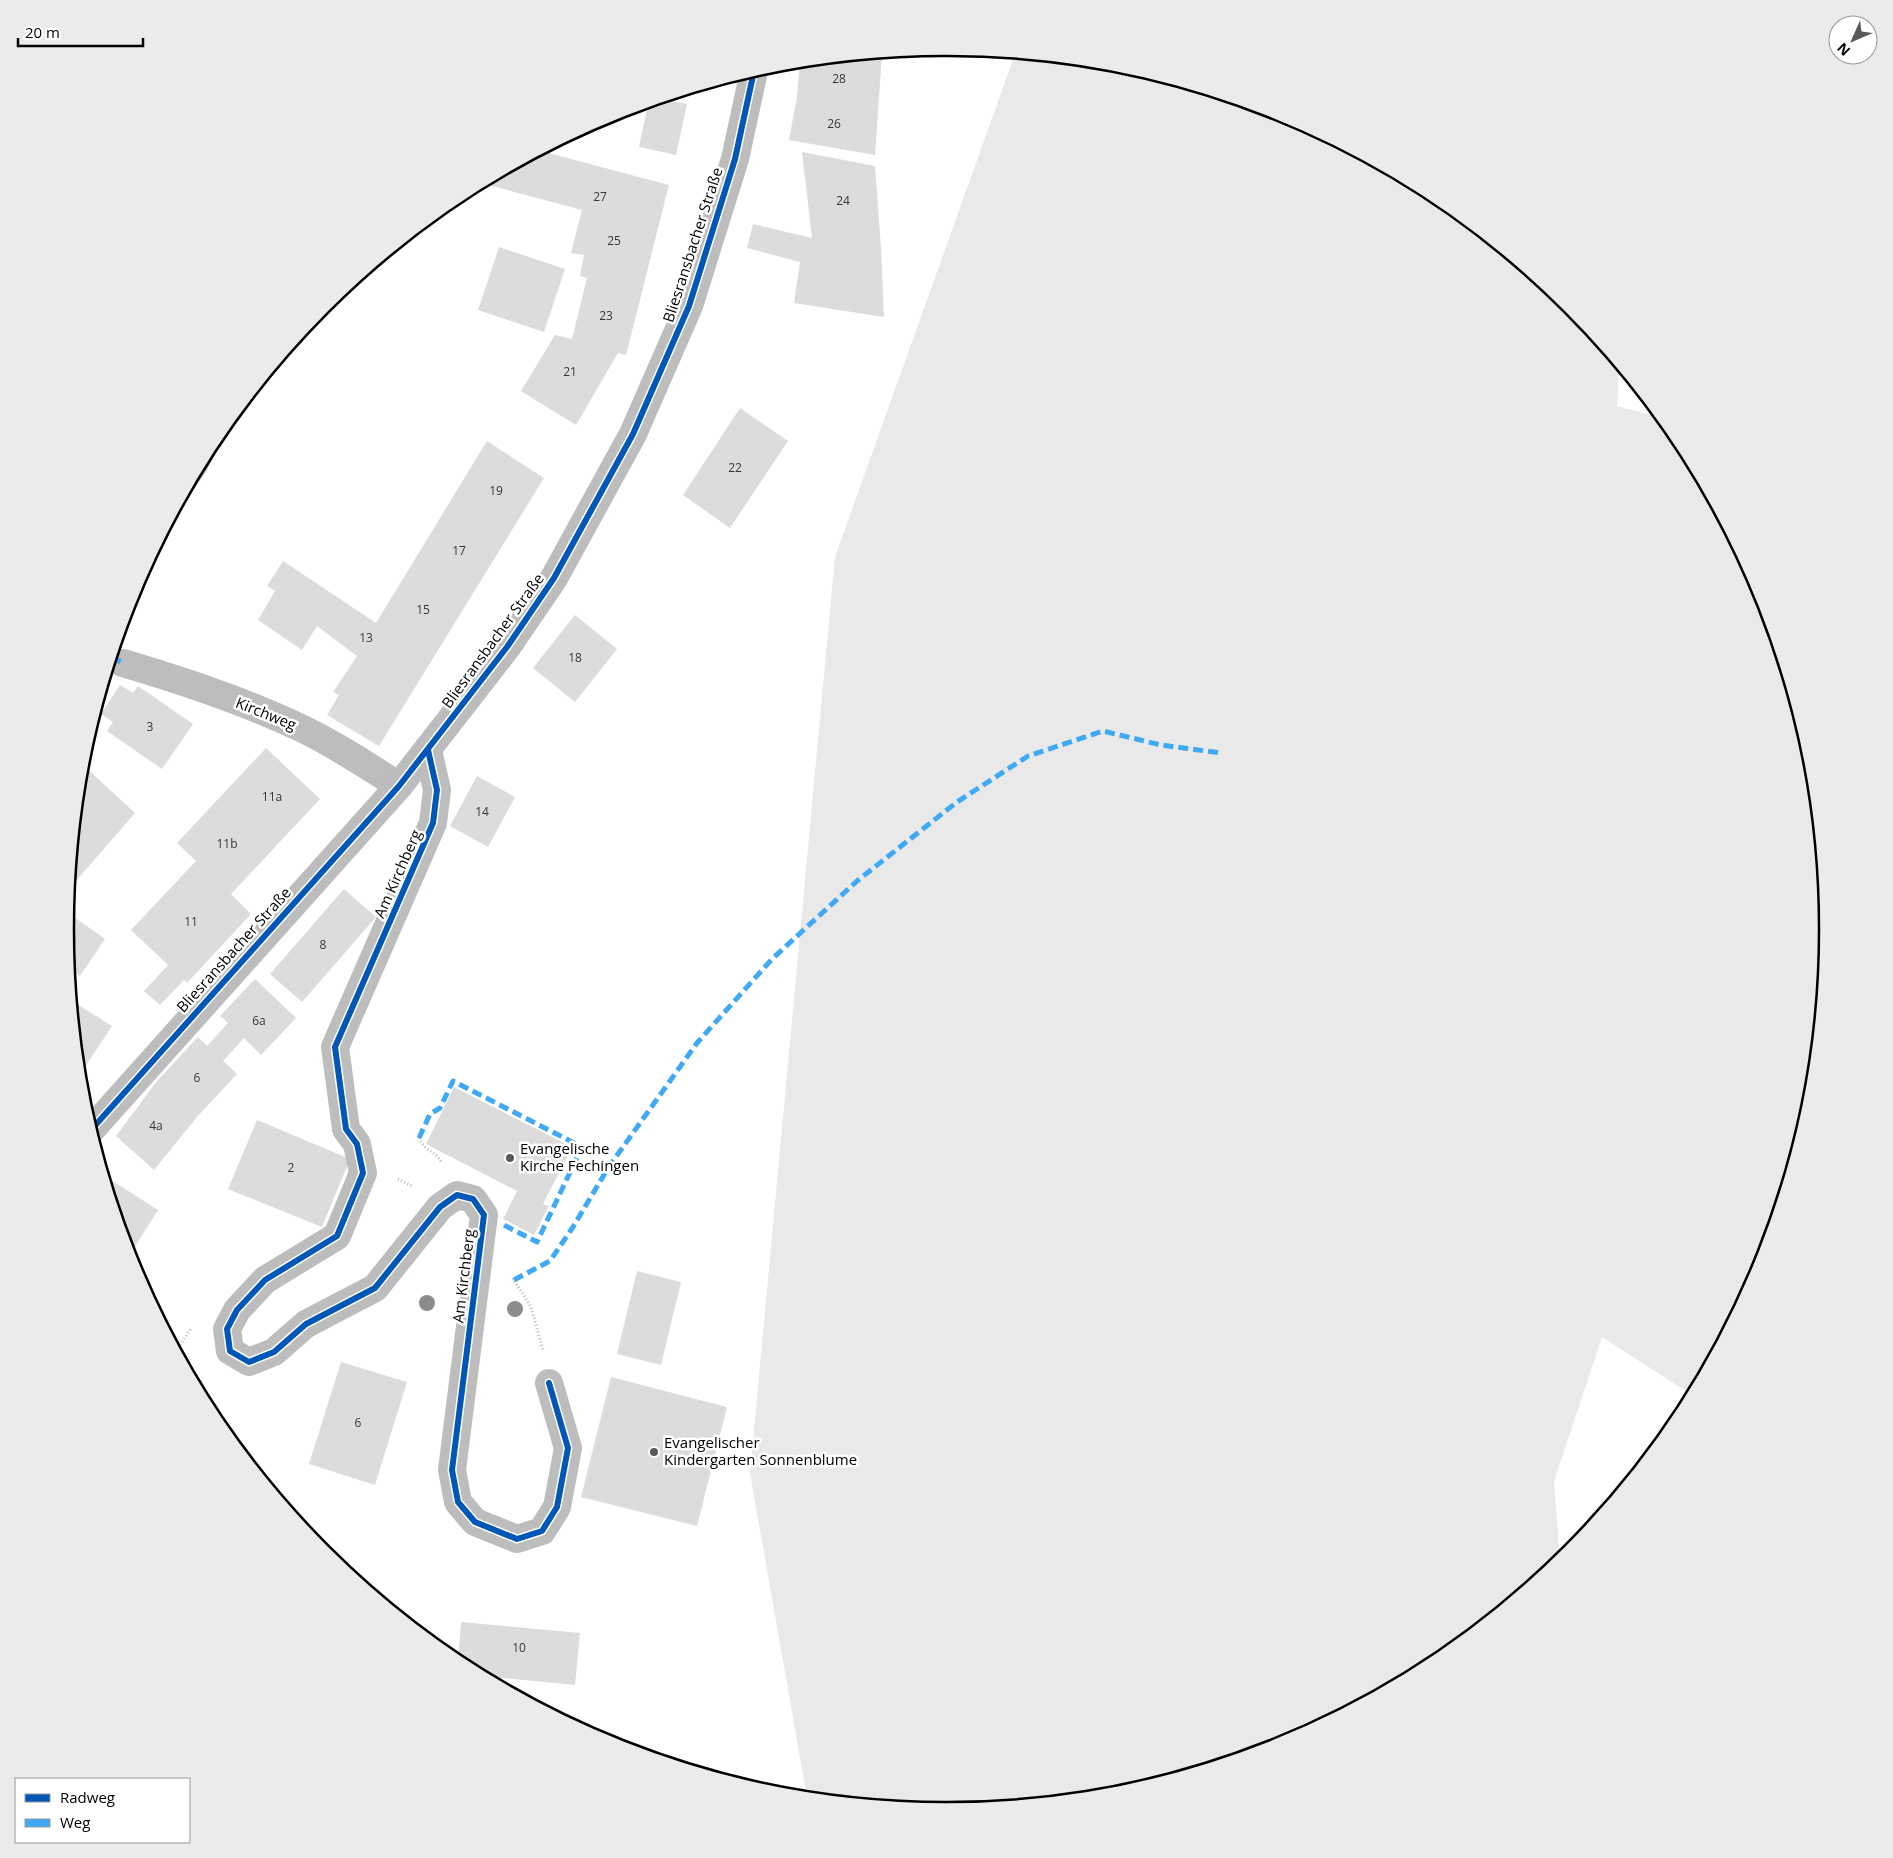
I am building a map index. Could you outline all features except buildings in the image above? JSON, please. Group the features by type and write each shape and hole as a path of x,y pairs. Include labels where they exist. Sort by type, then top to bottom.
{"street":[{"name":"Bliesransbacher Straße","path":"96,1124 399,786 506,647 554,578 633,434 689,306 734,159 752,79"},
{"name":"Kirchweg","path":"123,663 218,694 304,729 399,786"},
{"name":"Am Kirchberg","path":"428,750 437,790 433,823 335,1047 346,1129 357,1144 364,1173 337,1236 265,1280 237,1310 227,1329 230,1351 250,1362 274,1352 306,1324 375,1288 440,1207 457,1196 473,1199 484,1215 454,1460 454,1478 458,1502 475,1522 517,1540 542,1531 558,1507 568,1448 549,1383"}],"path":[{"path":"419,1138 423,1147 431,1151"},
{"path":"514,1280 531,1307 545,1358 549,1383"},
{"path":"180,1345 194,1322"}],"shaded area":[{"path":"1013,59 1060,64 1117,73 1172,86 1227,103 1333,146 1383,173 1431,203 1478,237 1522,273 1564,312 1619,373 1617,406 1651,415 1672,444 1702,493 1729,543 1753,595 1773,648 1790,703 1812,815 1817,872 1819,929 1812,1043 1790,1155 1773,1210 1753,1263 1729,1315 1702,1365 1686,1391 1602,1337 1554,1481 1559,1550 1522,1585 1478,1621 1431,1655 1383,1685 1333,1712 1280,1735 1227,1755 1172,1772 1117,1785 1004,1800 946,1802 889,1800 806,1790 750,1473 835,557"}],"marked path":[{"path":"116,659 123,663"},
{"path":"514,1280 550,1261 573,1227 608,1168 697,1043 772,959 857,881 957,802 1028,756 1103,731 1161,745 1221,753"},
{"path":"419,1138 430,1114 440,1108 453,1081 582,1147 537,1242 502,1224"}],"cycle path":[{"path":"96,1124 399,786 507,647 554,578 633,434 689,306 735,159 752,79"},
{"path":"428,750 437,790 433,823 335,1047 346,1129 357,1144 363,1173 337,1236 265,1280 237,1310 227,1329 230,1351 249,1362 274,1352 306,1324 375,1288 440,1207 457,1195 473,1199 484,1215 452,1470 458,1502 475,1522 517,1539 542,1531 557,1507 568,1448 549,1383"}],"place":[{"name":"Evangelische Kirche Fechingen","path":"510,1158"},
{"name":"Evangelischer Kindergarten Sonnenblume","path":"654,1452"}]}
